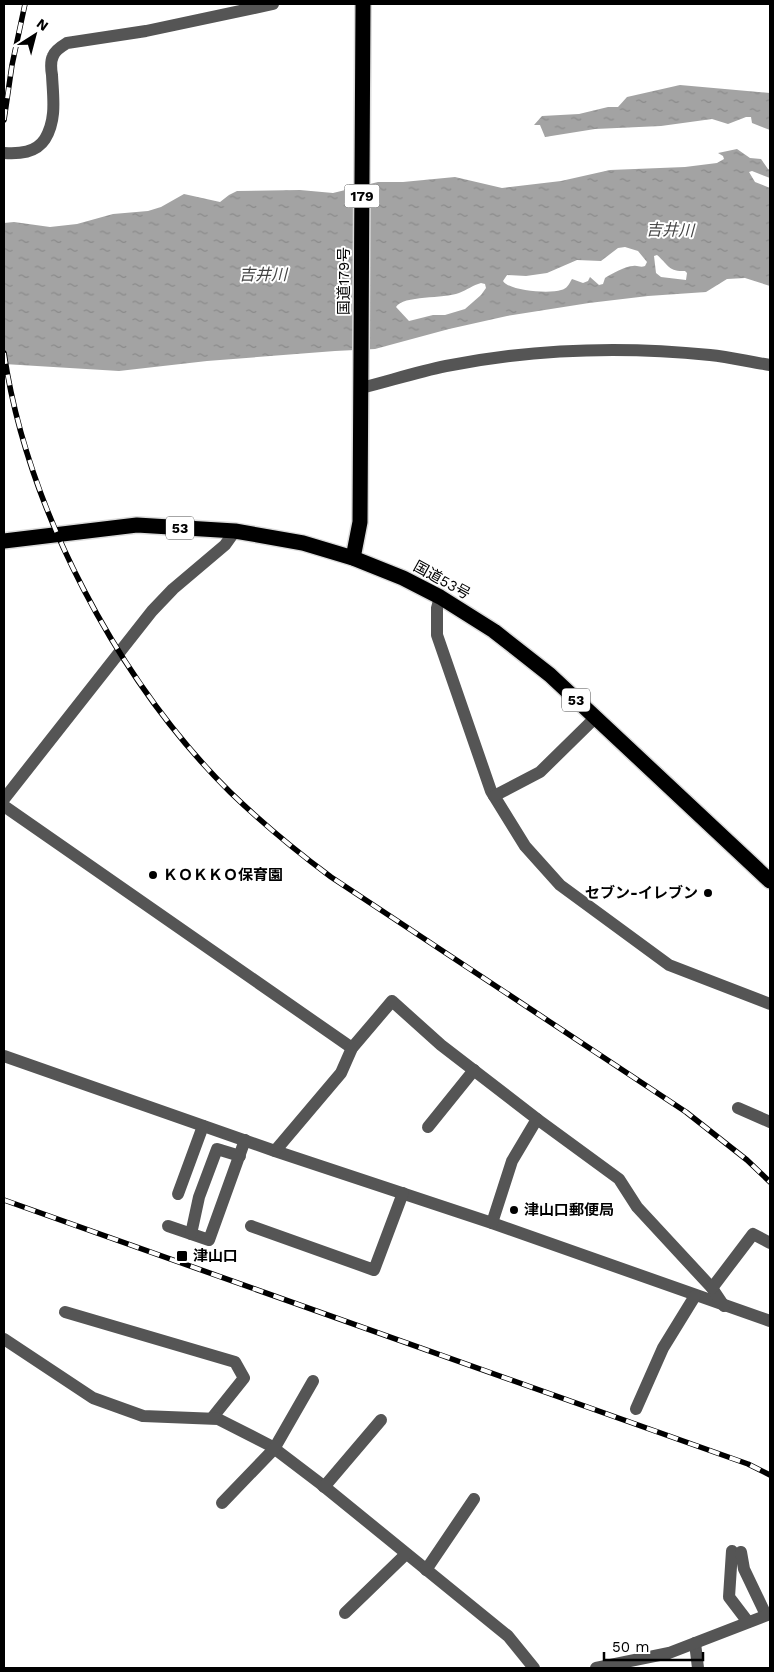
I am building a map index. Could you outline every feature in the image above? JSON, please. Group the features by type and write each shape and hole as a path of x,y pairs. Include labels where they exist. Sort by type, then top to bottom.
{"highway":[{"name":"国道179号","path":"353,558 360,522 363,4"},
{"name":"国道53号","path":"4,541 137,525 234,531 303,543 353,558 403,578 440,597 494,630 550,675 770,881"}],"street":[{"path":"4,153 33,150 41,144 50,130 54,115 51,65 57,50 67,43 146,31 273,4"},
{"path":"361,388 446,366 514,356 566,352 618,350 710,355 770,365"},
{"path":"4,799 152,611 173,589 225,545 234,531"},
{"path":"440,597 436,608 437,635 490,790 525,846 560,885 669,965 770,1004"},
{"path":"494,796 540,772 595,718"},
{"path":"4,806 352,1048"},
{"path":"275,1151 341,1073 352,1048 392,1001 441,1045 619,1179 637,1207 712,1288 724,1306"},
{"path":"4,1056 275,1151 492,1223 770,1322"},
{"path":"428,1127 474,1070"},
{"path":"738,1108 770,1122"},
{"path":"492,1223 512,1161 537,1119"},
{"path":"178,1194 203,1126"},
{"path":"168,1226 208,1240 245,1140"},
{"path":"191,1234 199,1198 217,1149 240,1156"},
{"path":"251,1226 374,1270 403,1193"},
{"path":"712,1288 753,1234 770,1243"},
{"path":"636,1409 663,1348 695,1296"},
{"path":"65,1312 235,1362 244,1378 212,1418"},
{"path":"4,1339 93,1398 143,1416 218,1419 274,1449 324,1487 508,1636 534,1668"},
{"path":"222,1503 274,1449 313,1381"},
{"path":"324,1487 381,1420"},
{"path":"426,1570 474,1499"},
{"path":"596,1668 616,1667 669,1653 695,1643 748,1622 768,1614 744,1569 737,1551 729,1597 748,1622"},
{"path":"345,1613 406,1554"},
{"path":"695,1643 698,1668"}],"water":[{"path":"680,85 770,93 770,130 752,123 751,117 728,124 712,119 661,126 595,129 545,137 540,125 534,125 542,116 579,114 608,107 618,107 627,97"},
{"name":"吉井川","path":"737,149 750,158 761,159 770,170 770,178 752,171 749,172 755,182 770,188 770,286 745,278 727,279 706,292 589,303 507,316 375,349 207,361 119,371 4,364 4,223 14,222 50,227 77,224 113,214 148,211 161,207 184,194 220,202 237,191 300,190 333,193 378,182 403,182 455,177 502,188 561,181 610,170 685,167 717,163 724,159 718,153","holes":["625,247 638,251 647,262 645,266 630,266 615,272 605,278 603,284 599,285 590,277 588,281 583,283 572,279 565,289 556,291 539,292 521,289 503,281 507,275 526,276 547,273 577,260 601,261 618,248","657,255 672,269 685,271 687,273 686,280 661,277 656,273 654,256","478,284 485,284 486,288 481,295 465,309 445,315 433,315 409,321 396,307 400,303 415,299 452,295"]}],"railway":[{"path":"4,120 12,65 25,4"},
{"path":"4,353 16,412 33,472 56,531 84,589 115,645 151,699 189,748 254,815 331,877 686,1112 747,1160 770,1182"},
{"path":"4,1200 748,1464 770,1475"}],"place":[{"name":"ＫＯＫＫＯ保育園","path":"153,875"},
{"name":"セブン-イレブン","path":"708,893"},
{"name":"津山口郵便局","path":"514,1210"},
{"name":"津山口","path":"182,1256"}]}
